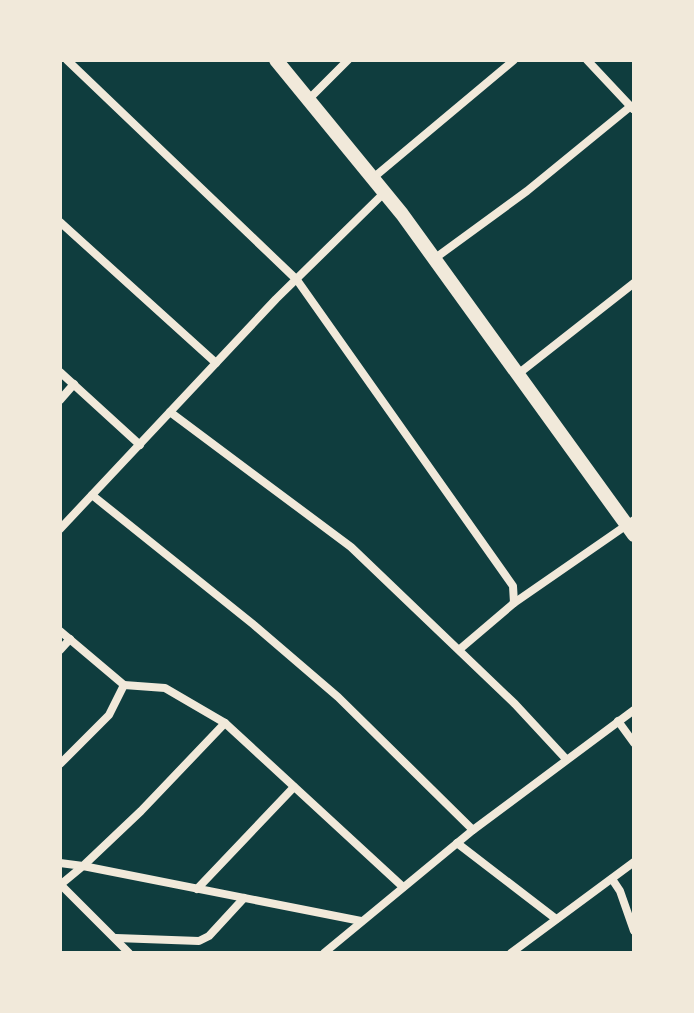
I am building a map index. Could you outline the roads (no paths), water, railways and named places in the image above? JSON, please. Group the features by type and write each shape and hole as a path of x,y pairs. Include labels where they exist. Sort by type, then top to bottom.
{"street":[{"path":"67,60 297,280 513,586 514,603"},
{"path":"276,60 373,178 632,527 514,603 460,649"},
{"path":"308,100 348,60"},
{"path":"373,178 514,60"},
{"path":"434,259 633,108 587,60"},
{"path":"60,529 216,363 384,193"},
{"path":"60,222 216,363"},
{"path":"518,374 634,283"},
{"path":"60,372 140,445"},
{"path":"60,400 74,384"},
{"path":"170,412 351,547 460,649 566,759"},
{"path":"92,495 338,697 473,830"},
{"path":"60,631 124,685 165,688 225,723 403,887"},
{"path":"60,650 70,639"},
{"path":"60,764 109,715 124,685"},
{"path":"324,953 473,830 634,710"},
{"path":"618,721 634,743"},
{"path":"129,953 60,884 141,811 225,723"},
{"path":"197,889 294,787"},
{"path":"457,843 556,919"},
{"path":"511,953 634,862"},
{"path":"60,863 361,921"},
{"path":"612,879 620,891 634,931"},
{"path":"116,938 199,941 209,936 244,898"}]}
